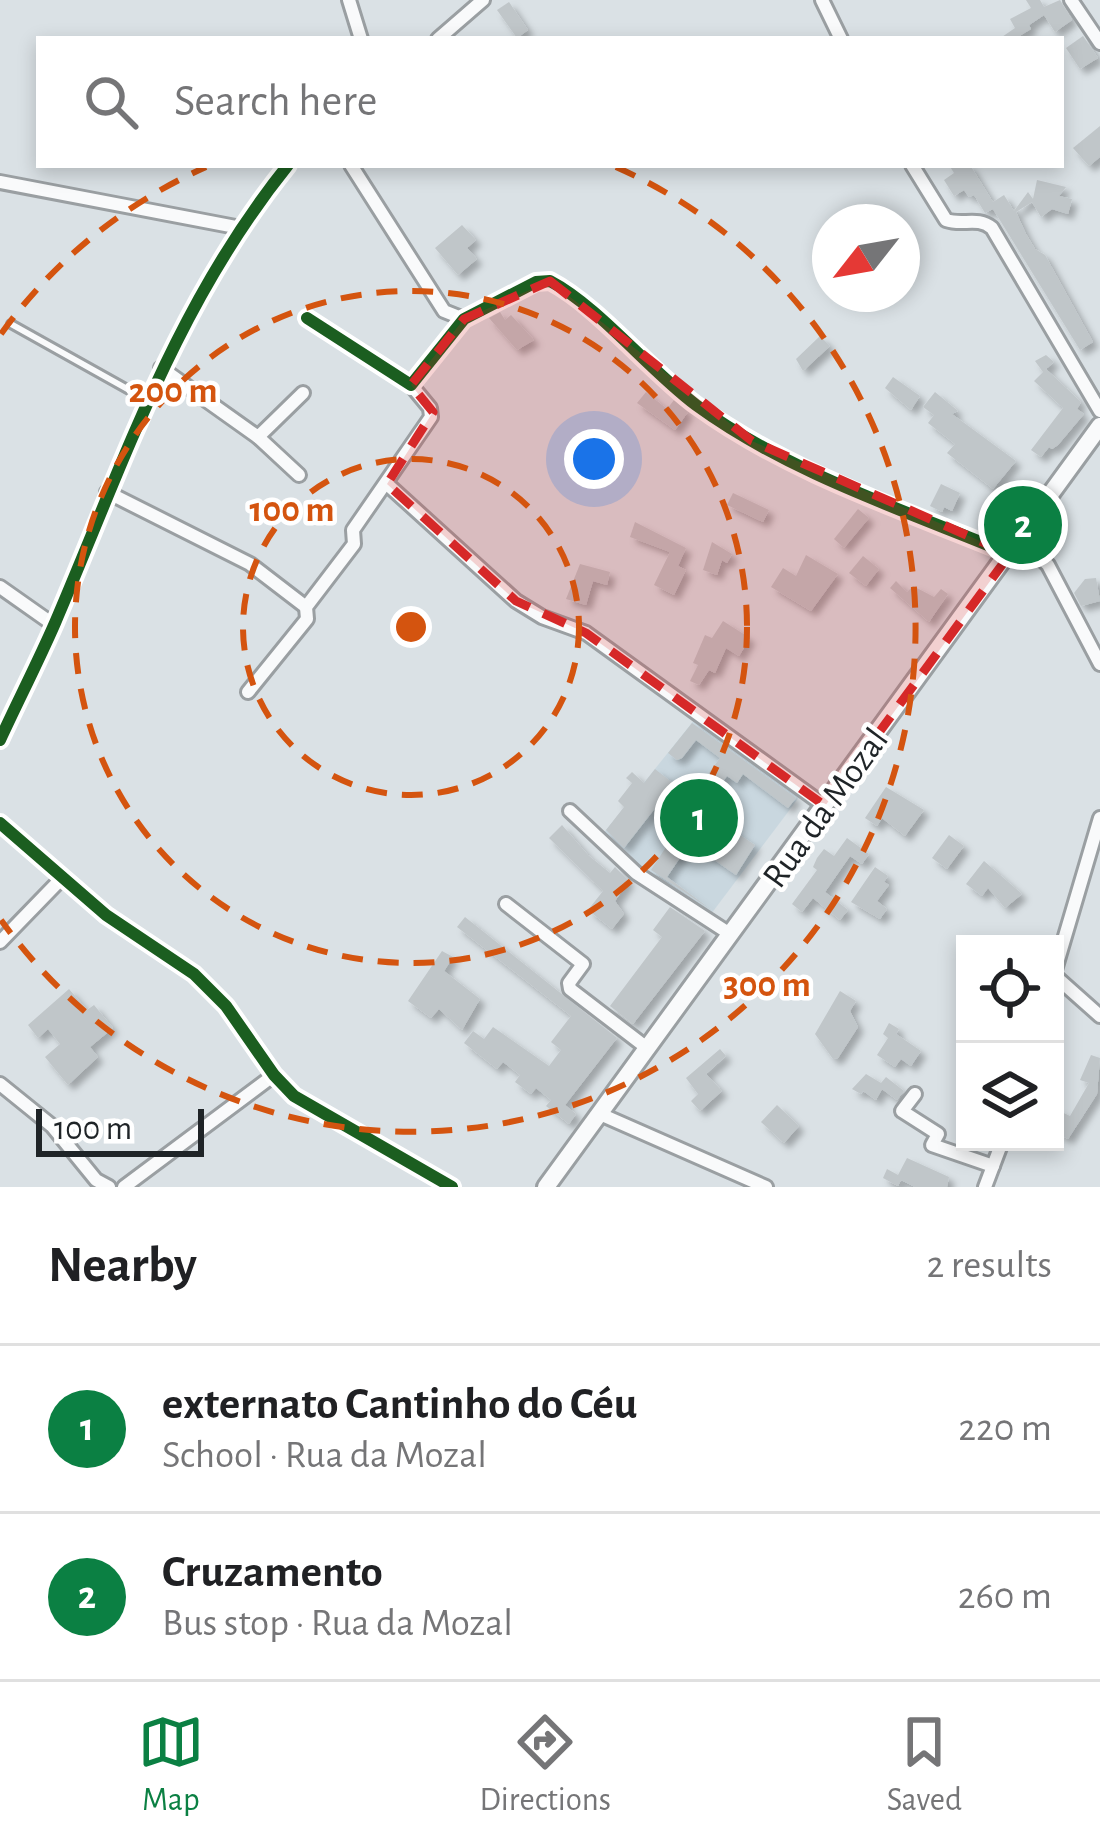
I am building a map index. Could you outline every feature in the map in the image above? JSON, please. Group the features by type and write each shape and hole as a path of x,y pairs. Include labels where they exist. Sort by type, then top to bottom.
{"main road":[{"name":"Rua da Mozal","path":"546,1187 1015,546 1094,447 1100,426"}],"street":[{"path":"349,0 360,36"},
{"path":"441,36 483,0"},
{"path":"822,0 840,36"},
{"path":"1071,0 1100,43"},
{"path":"0,740 194,301 286,168"},
{"path":"353,168 444,311 464,319"},
{"path":"914,168 946,220 980,220 992,228 1100,411"},
{"path":"0,182 241,228"},
{"path":"411,386 464,319 536,282 550,281 669,383 752,442 799,466 1015,546 1048,566 1100,664"},
{"path":"306,608 354,544 353,530 432,412 411,386 308,318"},
{"path":"161,368 258,437 299,476"},
{"path":"258,437 303,393"},
{"path":"387,484 516,601 542,617 586,633 825,806"},
{"path":"107,492 250,564 306,608 308,619 248,692"},
{"path":"0,587 54,625"},
{"path":"570,811 636,873 730,934"},
{"path":"0,823 106,915 194,974 226,1006 294,1096 452,1187"},
{"path":"1064,943 1098,829"},
{"path":"0,942 63,877"},
{"path":"506,904 583,964 569,983 570,989 647,1048"},
{"path":"1064,982 1100,1016"},
{"path":"124,1187 274,1075"},
{"path":"0,1084 52,1126 96,1180 109,1187"},
{"path":"915,1094 902,1111 938,1134 932,1145 993,1166"},
{"path":"600,1114 766,1187"},
{"path":"985,1187 999,1151"}],"lane":[{"path":"10,323 147,400"}],"highlighted area":[{"path":"550,281 752,441 1010,554 825,806 586,633 516,601 387,484 433,412 411,385 464,319"}],"shaded area":[{"path":"695,719 800,796 708,918 647,876 602,835"}],"building":[{"path":"1026,0 1040,0 1044,7 1060,0 1072,20 1055,32 1044,15 1019,36 1003,36 1015,28 1010,19 1031,8"},
{"path":"509,2 528,30 516,36 497,10"},
{"path":"1083,36 1098,58 1080,69 1066,48"},
{"path":"1100,126 1100,157 1089,166 1073,148"},
{"path":"951,168 972,168 993,202 1004,195 1014,211 1028,192 1033,199 1037,180 1066,187 1059,196 1072,199 1068,214 1052,209 1041,217 1032,202 1016,212 1093,342 1080,350 993,209 985,213 974,195 969,197 964,190 954,196 944,180 954,173"},
{"path":"462,225 476,240 467,248 477,259 458,275 435,248"},
{"path":"500,312 505,320 511,315 534,340 517,350 489,318"},
{"path":"820,336 830,346 803,371 796,359"},
{"path":"1046,355 1054,362 1046,369 1081,402 1077,409 1084,414 1041,457 1031,450 1063,408 1034,381 1043,372 1035,361"},
{"path":"893,377 920,396 911,410 885,388"},
{"path":"646,392 667,409 674,400 688,412 675,430 637,403"},
{"path":"935,392 958,411 952,414 1016,461 993,489 947,453 955,444 928,423 934,415 923,407"},
{"path":"941,484 960,493 952,511 930,506"},
{"path":"733,493 769,510 763,522 727,505"},
{"path":"858,509 869,518 844,548 834,539"},
{"path":"635,522 686,548 678,566 686,570 674,595 654,585 670,552 630,537"},
{"path":"712,542 732,554 727,563 722,560 717,575 703,570"},
{"path":"806,555 838,574 811,611 771,587 783,568 796,576"},
{"path":"863,556 879,569 866,586 849,573"},
{"path":"580,564 610,572 607,585 593,581 586,605 566,599"},
{"path":"1096,578 1100,601 1081,606 1074,593 1085,579"},
{"path":"896,581 907,592 913,586 934,597 941,589 948,594 929,622 890,588"},
{"path":"723,621 750,638 739,656 726,648 715,673 709,670 699,685 690,681 705,635 712,638"},
{"path":"692,723 796,798 788,808 743,774 737,783 727,776 722,783 709,773 720,758 696,740 682,758 668,753"},
{"path":"655,769 674,784 624,848 606,830 624,807 618,801 632,783 626,778 632,772 644,783"},
{"path":"697,782 706,788 695,805 755,845 736,875 690,843 667,877 713,911 651,870 685,818 677,813"},
{"path":"886,787 924,810 905,836 882,818 877,826 865,818"},
{"path":"562,825 588,855 610,873 615,867 629,881 615,901 624,914 612,929 588,910 603,891 549,838"},
{"path":"949,835 964,846 947,869 932,858"},
{"path":"847,838 869,854 862,864 850,856 825,892 848,910 840,920 813,898 802,912 792,904 817,870 813,867 817,858 824,849 834,856"},
{"path":"984,861 1022,894 1005,908 988,888 982,896 966,884"},
{"path":"875,867 888,876 884,882 889,885 877,901 887,909 880,919 851,902"},
{"path":"670,907 705,931 633,1024 610,1006 662,937 653,930"},
{"path":"465,917 617,1038 565,1105 576,1114 569,1124 546,1106 551,1100 536,1088 531,1094 515,1082 520,1075 503,1062 497,1069 464,1043 473,1031 484,1039 493,1027 549,1066 561,1050 551,1042 571,1016 457,927"},
{"path":"442,951 453,957 444,971 480,999 462,1030 439,1009 431,1018 408,1001"},
{"path":"69,989 87,1010 94,1005 113,1028 90,1047 98,1057 68,1085 45,1057 60,1044 48,1029 38,1038 28,1025"},
{"path":"840,991 856,1001 850,1011 858,1027 833,1059 815,1034"},
{"path":"889,1023 899,1029 896,1034 921,1051 911,1066 901,1059 895,1067 877,1055 888,1038 883,1034"},
{"path":"720,1049 726,1056 706,1074 722,1091 700,1111 691,1101 698,1094 686,1078"},
{"path":"1091,1055 1100,1058 1097,1094 1068,1139 1064,1113 1070,1116 1089,1083 1080,1080"},
{"path":"866,1074 881,1083 886,1077 904,1091 897,1100 882,1089 876,1100 852,1089"},
{"path":"777,1105 799,1126 784,1143 761,1122"},
{"path":"907,1158 949,1177 947,1187 915,1187 901,1180 898,1186 883,1178 887,1169 898,1175"}],"cycle path":[{"path":"0,740 183,329 249,218 286,168"},
{"path":"307,318 411,385 464,319 536,282 550,281 586,306 696,405 769,451 1010,554"},
{"path":"0,823 106,915 194,974 226,1006 294,1096 452,1187"}],"place":[{"name":"Cruzamento","path":"1023,525"},
{"name":"externato Cantinho do Céu","path":"699,818"}]}
